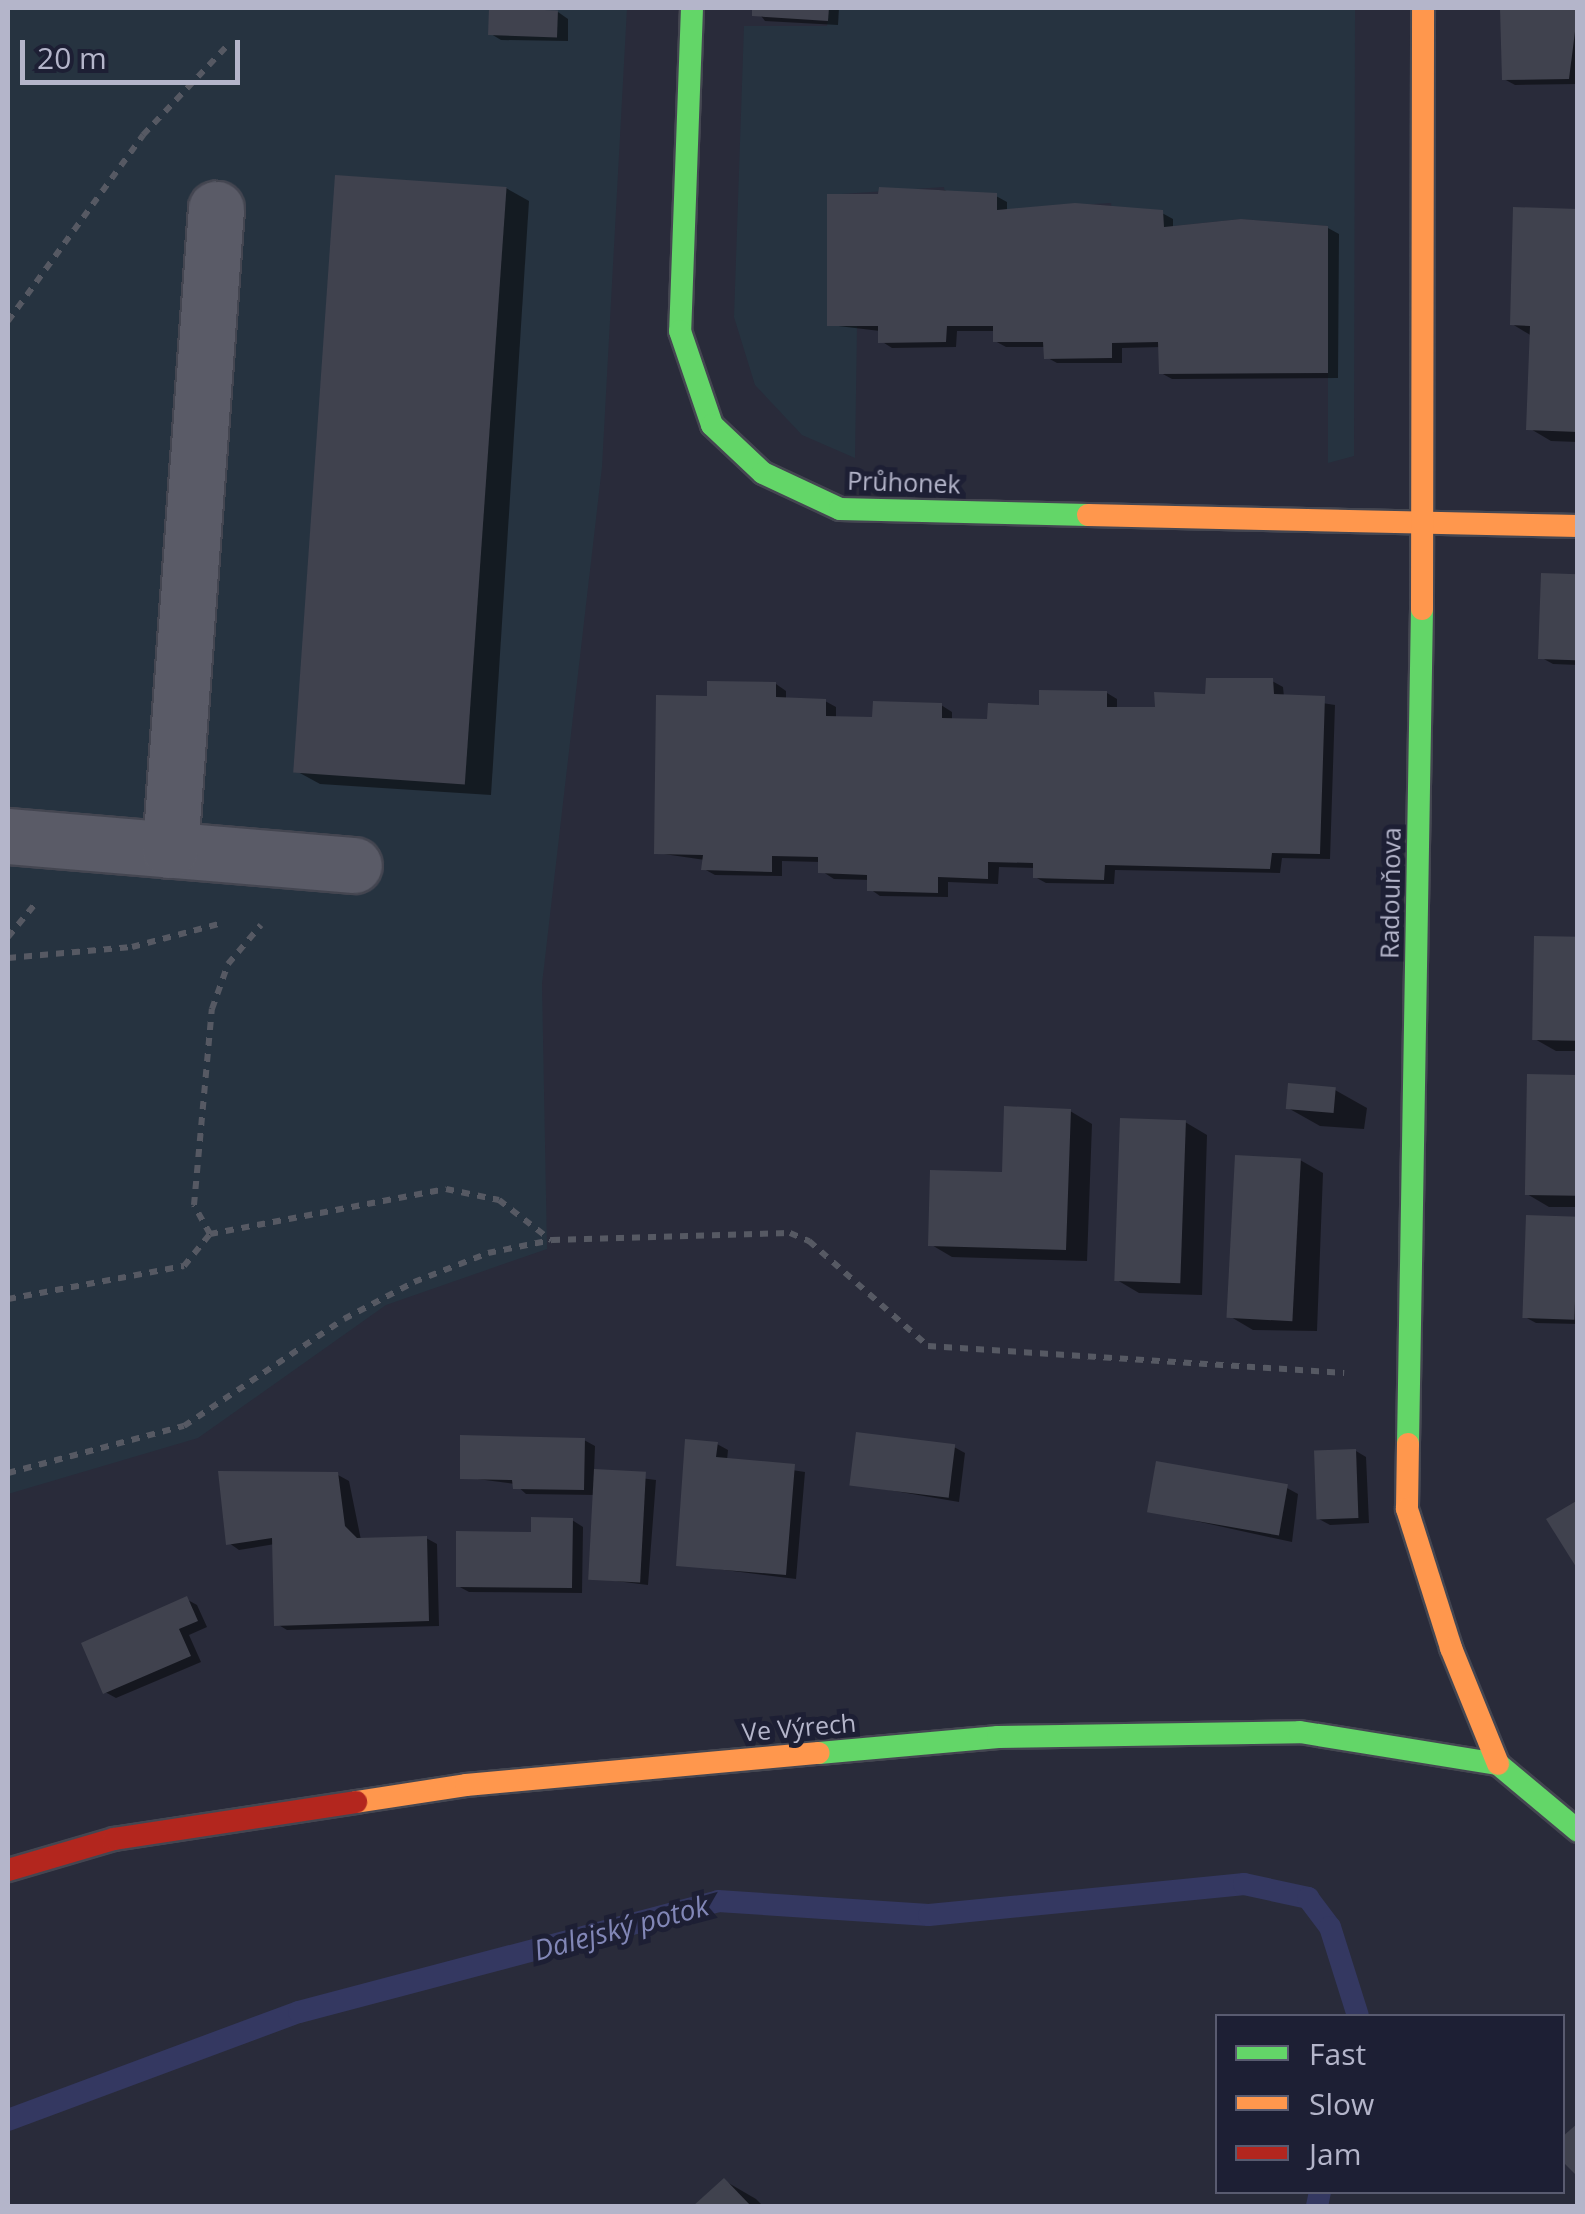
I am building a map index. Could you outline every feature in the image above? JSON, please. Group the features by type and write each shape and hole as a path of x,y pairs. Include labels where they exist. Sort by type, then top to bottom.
{"street":[{"name":"Průhonek","path":"692,8 680,331 712,425 762,473 840,509 1578,526"},
{"name":"Radouňova","path":"1423,8 1423,522 1407,1509 1451,1648 1498,1764"},
{"path":"170,850 216,208"},
{"path":"8,836 354,865"},
{"name":"Ve Výrech","path":"8,1870 114,1839 466,1785 998,1736 1300,1732 1498,1764"},
{"path":"1498,1764 1578,1831"}],"path":[{"path":"8,321 143,136 226,46"},
{"path":"210,1234 194,1205 212,1010 228,964 270,911 252,916"},
{"path":"8,958 132,948 235,920"},
{"path":"8,1298 184,1266 210,1234 446,1189 499,1200 552,1240"},
{"path":"8,1472 184,1426 344,1319 414,1282 488,1253 552,1240 790,1234 810,1241 928,1346 1410,1377"}],"shaded area":[{"path":"8,8 627,8 602,467 542,984 547,1249 386,1305 198,1438 8,1494"},
{"path":"829,8 1355,8 1354,456 1328,463 1328,226 1241,219 1164,227 1162,210 1112,211 1111,203 997,210 945,194 944,187 827,195 827,326 857,326 855,458 802,435 755,385 734,317 744,26 827,26"}],"building":[{"path":"489,8 558,10 557,37 488,35"},
{"path":"752,8 829,8 828,21 752,16"},
{"path":"1500,8 1578,8 1569,79 1502,80"},
{"path":"335,175 507,187 465,785 293,773"},
{"path":"879,187 997,193 997,210 1075,203 1163,210 1164,227 1241,219 1328,226 1328,373 1159,374 1158,342 1112,343 1112,358 1044,359 1043,342 993,342 993,326 947,326 946,342 878,343 878,326 827,326 827,194 878,194"},
{"path":"1513,207 1578,209 1578,432 1526,430 1530,326 1510,325"},
{"path":"1541,573 1578,574 1575,660 1538,659"},
{"path":"1206,678 1273,678 1274,694 1325,696 1320,854 1272,853 1270,869 1105,865 1104,880 1033,878 1033,863 988,862 988,879 938,877 938,893 867,891 867,875 818,873 818,857 772,856 772,872 701,870 703,855 654,854 656,695 707,696 707,681 776,682 776,697 826,699 826,716 872,717 873,701 942,703 942,718 987,719 988,703 1039,705 1039,690 1107,691 1107,707 1155,707 1154,692 1205,694"},
{"path":"1534,936 1578,937 1576,1041 1532,1040"},
{"path":"1527,1074 1578,1075 1576,1196 1525,1195"},
{"path":"1288,1083 1336,1087 1334,1113 1286,1109"},
{"path":"1004,1106 1071,1109 1066,1250 928,1246 930,1170 1002,1172"},
{"path":"1120,1118 1186,1120 1180,1283 1114,1281"},
{"path":"1235,1155 1301,1158 1292,1321 1226,1318"},
{"path":"1526,1215 1578,1217 1574,1320 1522,1318"},
{"path":"856,1432 955,1444 949,1498 849,1486"},
{"path":"460,1435 585,1438 584,1490 513,1489 512,1480 460,1479"},
{"path":"685,1439 718,1442 716,1457 795,1464 786,1575 676,1566"},
{"path":"1356,1449 1358,1518 1316,1519 1314,1450"},
{"path":"1156,1461 1288,1484 1279,1535 1147,1512"},
{"path":"594,1469 646,1472 640,1583 588,1580"},
{"path":"218,1471 338,1472 345,1526 357,1538 427,1536 429,1621 274,1626 272,1538 226,1545"},
{"path":"1578,1500 1578,1570 1546,1519"},
{"path":"531,1517 573,1518 572,1588 456,1587 456,1531 531,1532"},
{"path":"187,1596 198,1621 179,1629 191,1656 103,1694 81,1643"},
{"path":"1578,2123 1578,2177 1565,2164 1565,2134"},
{"path":"724,2178 751,2206 693,2206"}],"waterway":[{"name":"Dalejský potok","path":"8,2120 299,2012 718,1901 929,1915 1244,1884 1308,1898 1330,1927 1357,2014"},
{"name":"Dalejský potok","path":"1317,2206 1320,2194"}],"traffic: fast":[{"path":"692,8 680,331 712,425 763,473 840,509 1088,515"},
{"path":"1408,1444 1422,609"},
{"path":"819,1753 998,1737 1300,1732 1498,1764 1578,1831"}],"traffic: slow":[{"path":"1422,609 1423,8"},
{"path":"1088,515 1578,526"},
{"path":"1408,1444 1407,1509 1451,1648 1498,1764"},
{"path":"356,1802 466,1785 819,1753"}],"traffic: jam":[{"path":"8,1870 114,1839 356,1802"}]}
